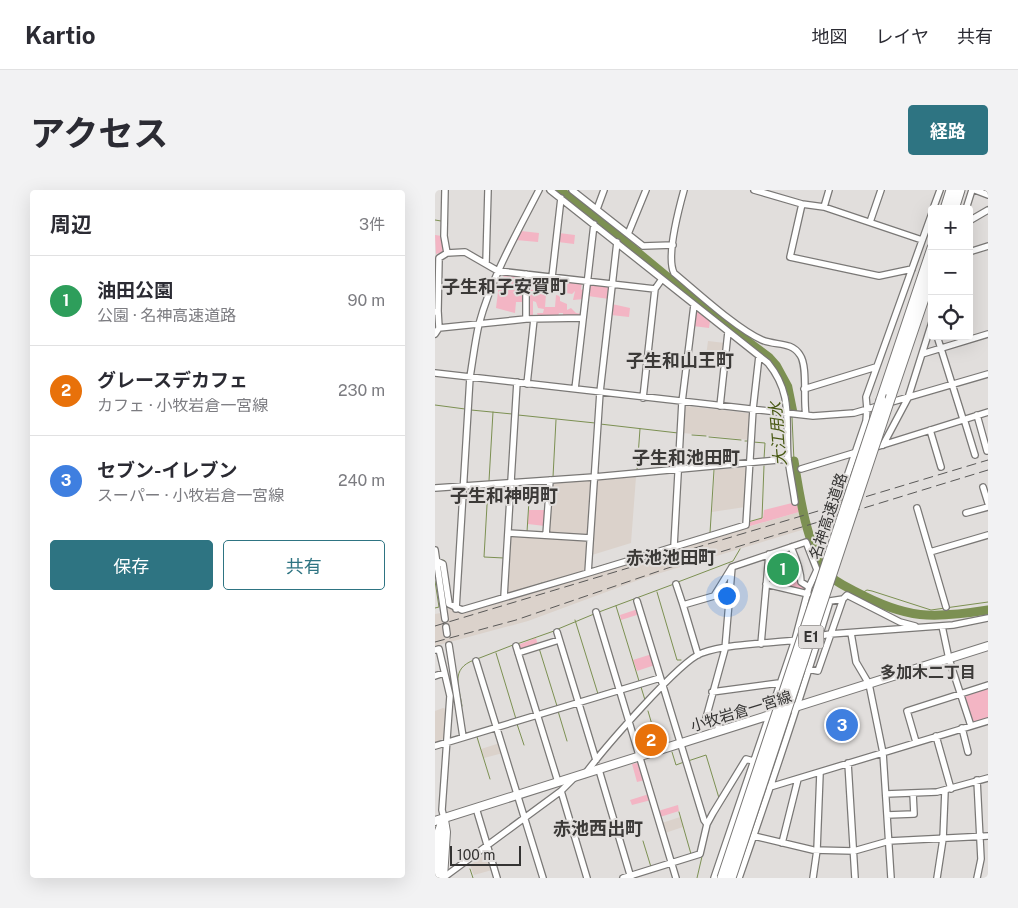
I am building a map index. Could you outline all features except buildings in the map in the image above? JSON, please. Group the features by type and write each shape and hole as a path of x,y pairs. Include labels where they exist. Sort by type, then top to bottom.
{"highway":[{"path":"946,205 951,190"},
{"path":"955,205 960,190"},
{"name":"名神高速道路","path":"722,878 931,250"},
{"name":"名神高速道路","path":"731,878 928,287"}],"main road":[{"name":"小牧岩倉一宮線","path":"435,821 988,646"},
{"path":"444,818 447,877"},
{"path":"435,878 439,831 444,818"}],"street":[{"path":"445,190 444,236 447,253"},
{"path":"486,263 488,190"},
{"path":"456,609 470,377 479,324 498,271 539,190"},
{"path":"550,190 759,356 778,376 786,396 788,459 795,502"},
{"path":"572,190 643,246 673,245"},
{"path":"597,209 604,190"},
{"path":"628,234 646,190"},
{"path":"684,190 673,245 671,263 674,273 762,340 787,345 798,352 803,364 802,415"},
{"path":"754,190 772,193 802,204 824,207 922,240"},
{"path":"824,207 829,190"},
{"path":"870,222 881,190"},
{"path":"934,205 940,190"},
{"path":"967,205 973,190 988,195"},
{"path":"552,277 561,198"},
{"path":"802,204 790,257 879,276 912,269"},
{"path":"973,219 988,210"},
{"path":"575,389 594,224"},
{"path":"839,497 855,453 867,409 866,397 928,224"},
{"path":"588,572 599,392 617,242"},
{"path":"973,251 988,246"},
{"path":"435,334 439,328 437,311 437,258 447,253 465,252 498,271 655,289"},
{"path":"525,319 526,274"},
{"path":"643,398 655,289 662,279"},
{"path":"674,546 682,402 694,305"},
{"path":"439,328 534,318 583,318"},
{"path":"527,384 534,318"},
{"path":"720,406 728,332"},
{"path":"922,354 988,334"},
{"path":"883,445 908,398 928,335"},
{"path":"938,340 975,455"},
{"path":"437,561 443,564 449,604 456,609 463,610 746,525 753,409 759,356"},
{"path":"804,389 876,367"},
{"path":"435,373 802,415 840,415 908,398 988,374"},
{"path":"504,597 517,382"},
{"path":"801,469 988,412"},
{"path":"977,415 987,451"},
{"path":"930,430 941,467"},
{"path":"435,488 594,477 788,459"},
{"path":"546,535 550,480"},
{"path":"983,487 988,503"},
{"path":"966,513 988,507"},
{"path":"917,508 946,607"},
{"path":"508,533 590,538"},
{"path":"930,552 988,535"},
{"path":"683,606 714,596 732,567 806,542 817,570 809,587 795,640 779,682 714,878"},
{"path":"791,547 795,556 794,562 801,573 801,582 809,587"},
{"path":"435,550 445,619"},
{"path":"761,644 769,554"},
{"path":"724,730 706,718 725,649 732,567"},
{"path":"676,584 698,655"},
{"path":"766,584 808,594"},
{"path":"739,878 798,707 807,669 830,601 843,599 847,596 900,622 919,627"},
{"path":"807,669 818,671 843,599"},
{"path":"637,601 680,744 704,820 707,824"},
{"path":"596,612 676,878"},
{"path":"585,774 663,686 698,655 725,649 830,634 942,626 988,618"},
{"path":"942,626 949,659 971,726"},
{"path":"446,627 447,634"},
{"path":"557,632 596,760"},
{"path":"851,633 856,662 869,684 883,753 891,878"},
{"path":"518,653 559,640"},
{"path":"449,645 463,737"},
{"path":"516,646 558,782"},
{"path":"435,650 439,649 450,696 442,810 444,818"},
{"path":"476,661 543,878"},
{"path":"435,676 444,673"},
{"path":"435,746 660,678"},
{"path":"712,692 779,682"},
{"path":"916,742 907,710 988,685"},
{"path":"770,787 988,721"},
{"path":"961,728 968,752"},
{"path":"936,736 948,790 937,878"},
{"path":"623,878 701,854 707,824 746,759 753,761"},
{"path":"848,763 855,878"},
{"path":"599,770 631,877"},
{"path":"813,878 817,850 820,772"},
{"path":"447,877 561,791 575,777"},
{"path":"886,794 948,790 988,778"},
{"path":"782,843 798,779"},
{"path":"977,780 981,859 977,878"},
{"path":"561,791 587,878"},
{"path":"887,815 914,814 913,793"},
{"path":"476,808 497,878"},
{"path":"737,810 760,817"},
{"path":"754,836 817,850 854,851 889,841 988,836"}],"shaded area":[{"path":"554,190 567,190 585,203 724,318 772,354 780,363 792,385 798,415 791,415 788,395 779,375"},
{"path":"521,231 539,233 538,242 516,240"},
{"path":"559,233 575,235 574,244 558,242"},
{"path":"435,235 442,236 443,252 436,254"},
{"path":"504,273 522,275 524,278 524,302 516,302 515,313 496,308 499,284 502,284"},
{"path":"562,280 582,282 581,290 585,288 584,299 573,300 575,291 572,294 566,293 566,287 562,286"},
{"path":"591,283 608,285 610,288 609,299 588,296"},
{"path":"543,289 546,294 545,307 555,307 556,295 560,296 560,301 567,304 567,310 571,308 576,313 582,314 580,316 563,316 563,313 559,313 558,316 538,316 537,313 543,313 544,309 538,308 536,302 533,301 533,316 529,317 529,290"},
{"path":"612,304 630,308 629,317 611,315"},
{"path":"697,311 710,321 709,328 693,326 695,312"},
{"path":"708,341 725,343 723,358 706,356"},
{"path":"687,406 748,413 750,416 749,440 683,433 684,408"},
{"path":"659,459 678,461 677,467 658,470"},
{"path":"747,467 745,507 712,512 715,470"},
{"path":"636,477 631,543 592,555 596,480"},
{"path":"592,480 588,537 551,534 549,532 552,484"},
{"path":"796,502 799,512 747,527 748,523 763,518 764,510"},
{"path":"529,510 546,510 545,526 528,524"},
{"path":"799,512 805,529 644,578 528,621 435,646 435,614 446,612 448,608 461,612"},
{"path":"509,535 588,540 586,570 506,594"},
{"path":"789,550 792,564 807,588 806,592 769,583 771,555"},
{"path":"638,609 640,614 621,620 620,615"},
{"path":"536,638 538,646 520,652 518,645"},
{"path":"652,654 655,665 637,671 633,660"},
{"path":"988,687 988,719 973,723 964,694"},
{"path":"443,708 446,709 444,738 435,743 435,711"},
{"path":"500,743 503,753 484,758 481,749"},
{"path":"632,764 640,764 645,780 637,782"},
{"path":"649,794 651,800 632,805 630,800"},
{"path":"678,805 679,811 660,817 658,811"},
{"path":"680,817 683,827 665,833 662,823"},
{"path":"486,853 492,870 474,875 470,865"}],"waterway":[{"path":"435,220 441,221"},
{"path":"435,405 465,409"},
{"path":"471,410 512,414"},
{"path":"489,481 493,412"},
{"path":"518,415 595,423"},
{"name":"大江用水","path":"792,417 794,461"},
{"path":"553,477 556,420"},
{"path":"600,424 678,433"},
{"path":"637,470 640,429"},
{"path":"692,435 706,436"},
{"path":"709,437 741,440"},
{"path":"753,442 765,443 764,459"},
{"name":"大江用水","path":"794,461 801,504 809,535 820,562 833,579 874,601 905,612 951,615 988,610"},
{"path":"748,522 762,518 764,466"},
{"path":"710,533 714,470"},
{"path":"527,532 530,485"},
{"path":"488,488 484,557 504,558"},
{"path":"678,582 733,561 740,549"},
{"path":"591,569 611,563"},
{"path":"551,581 581,572"},
{"path":"435,581 439,607 435,608"},
{"path":"448,582 452,602"},
{"path":"534,586 542,583"},
{"path":"599,612 674,584"},
{"path":"860,594 867,590 872,591 931,610 988,602"},
{"path":"657,592 677,660 681,660"},
{"path":"616,606 639,681"},
{"path":"558,629 594,614"},
{"path":"575,620 598,694"},
{"path":"517,644 554,631"},
{"path":"477,659 513,645"},
{"path":"539,648 557,706"},
{"path":"496,653 516,719"},
{"path":"462,706 458,685 459,673 466,664 474,660"},
{"path":"622,687 628,685"},
{"path":"641,687 645,700"},
{"path":"581,699 616,688"},
{"path":"540,711 575,701"},
{"path":"558,711 567,741"},
{"path":"648,711 658,745"},
{"path":"508,721 534,713"},
{"path":"517,724 524,745"},
{"path":"477,737 490,779"},
{"path":"672,752 676,765 684,762"},
{"path":"688,761 706,755 719,798"},
{"path":"724,801 740,774"},
{"path":"679,812 691,854"},
{"path":"643,841 651,867"},
{"path":"697,878 704,848"},
{"path":"470,869 473,878"}],"railway":[{"path":"435,626 988,460"},
{"path":"435,642 516,620 668,568 988,470"}],"place":[{"name":"油田公園","path":"783,569"},
{"name":"セブン-イレブン","path":"842,725"},
{"name":"グレースデカフェ","path":"651,740"}],"district":[{"name":"子生和子安賀町","path":"505,286"},
{"name":"子生和山王町","path":"680,360"},
{"name":"子生和池田町","path":"686,457"},
{"name":"子生和神明町","path":"504,495"},
{"name":"赤池池田町","path":"671,557"},
{"name":"多加木二丁目","path":"928,672"},
{"name":"赤池西出町","path":"598,828"}]}
